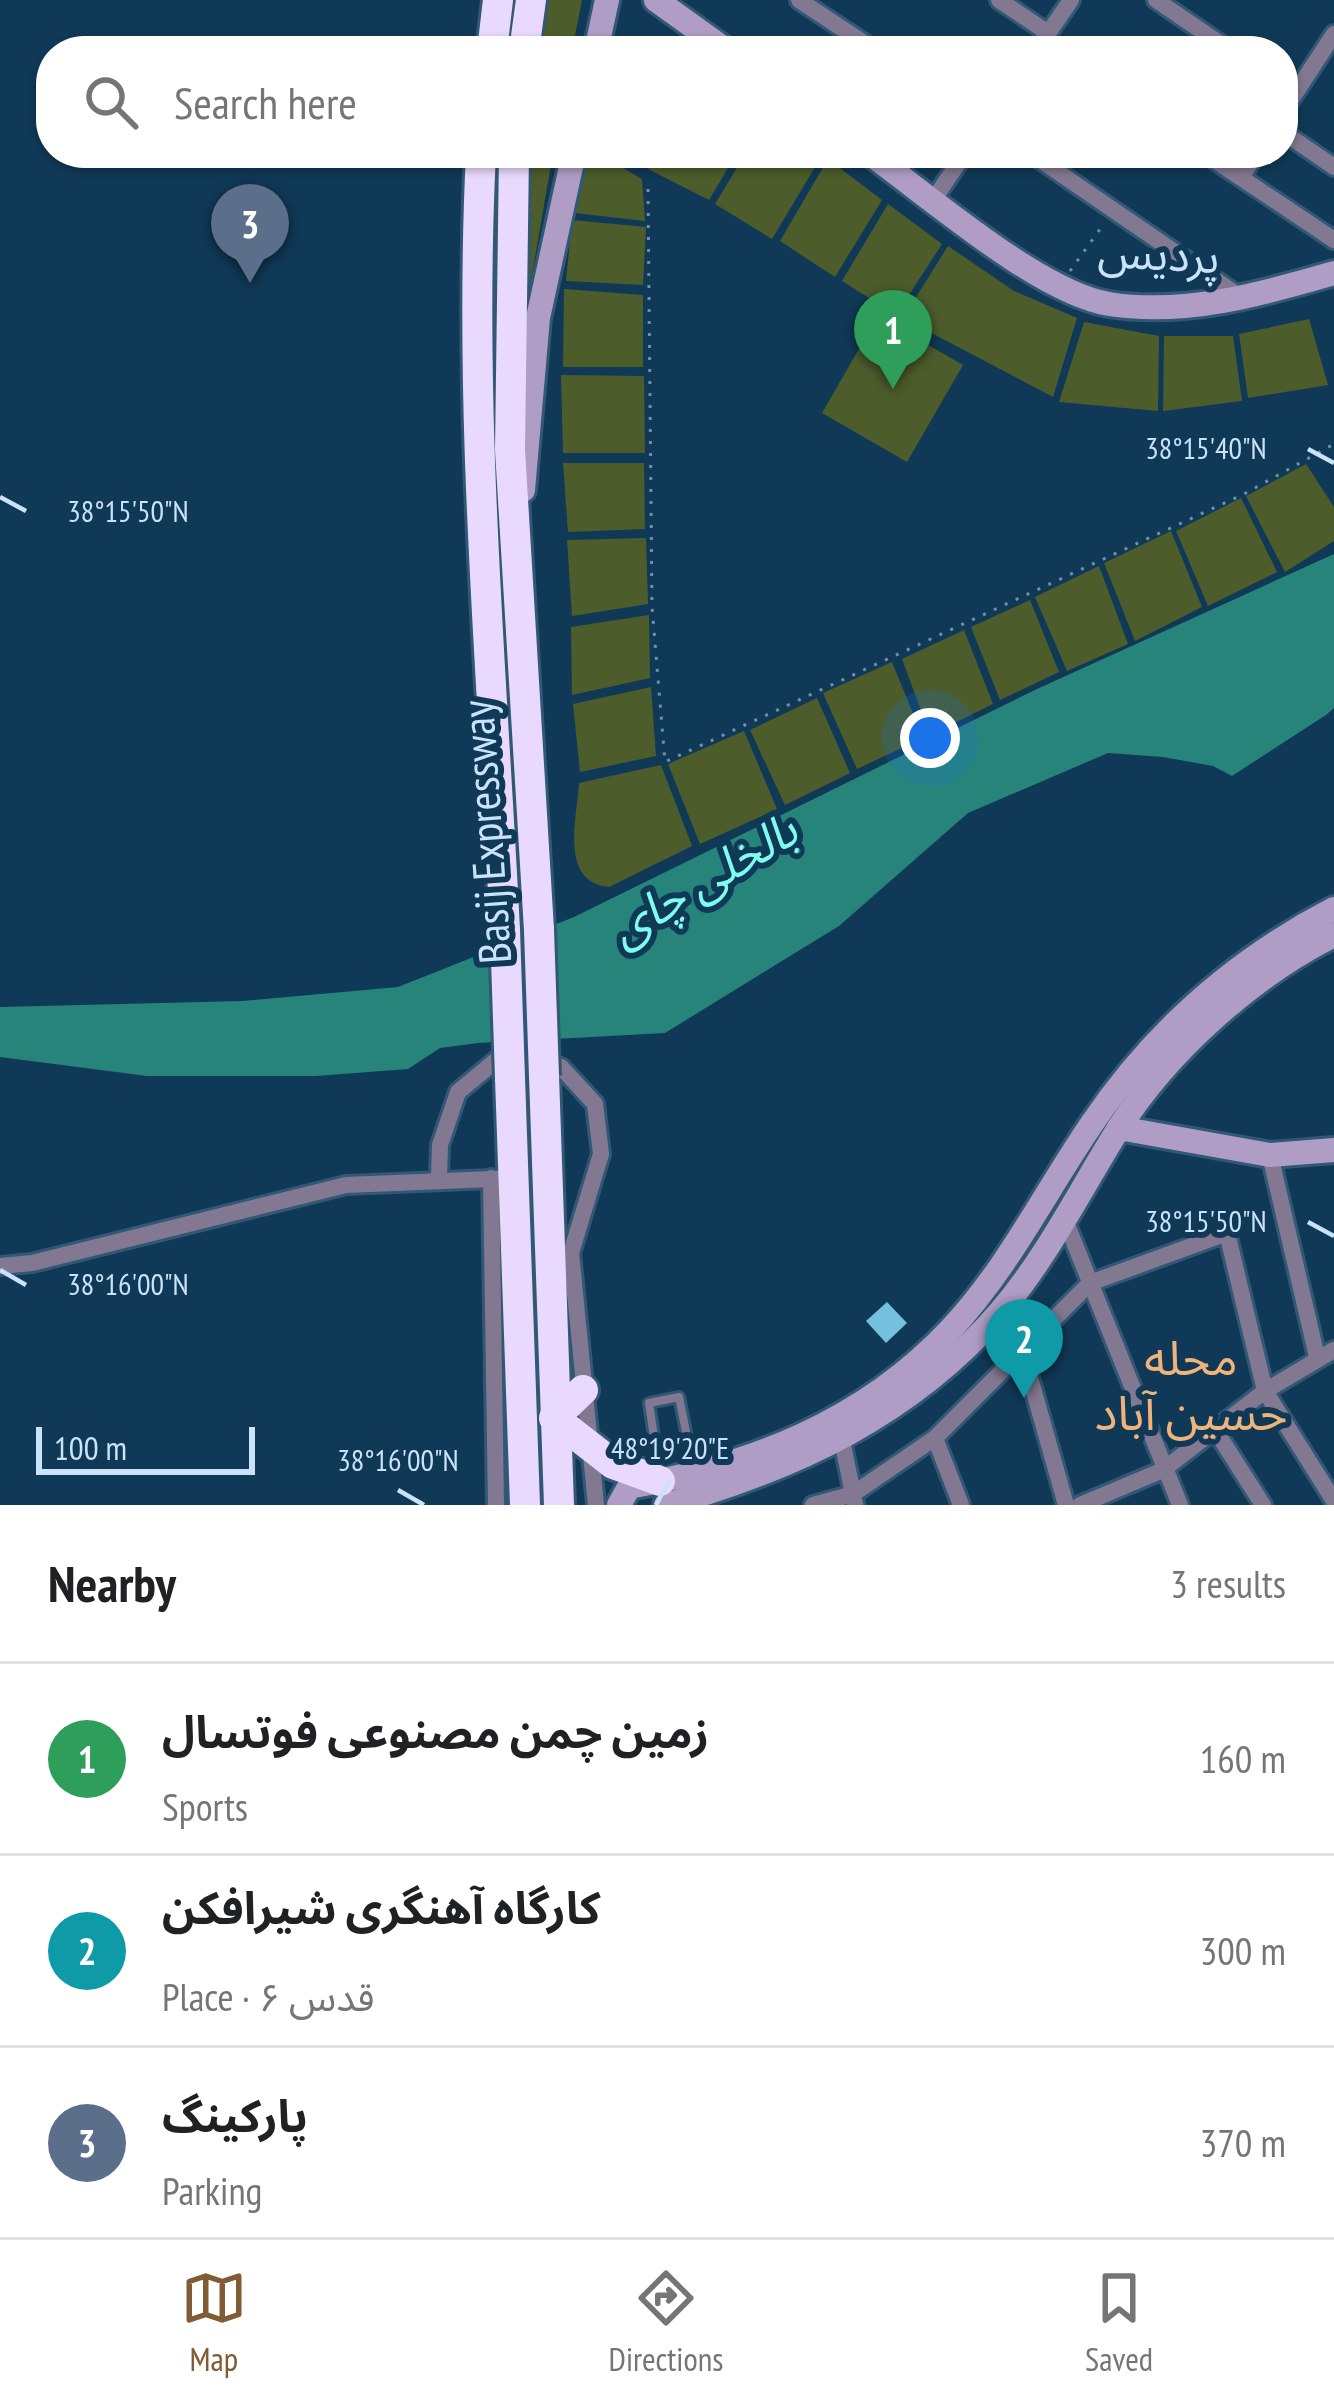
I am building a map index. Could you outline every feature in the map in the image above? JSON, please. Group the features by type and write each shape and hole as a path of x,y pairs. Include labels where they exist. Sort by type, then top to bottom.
{"highway":[{"path":"493,36 498,0"},
{"path":"526,36 531,0"},
{"name":"Basij Expressway","path":"481,168 476,264 478,470 505,930 510,1078 502,1178 525,1505"},
{"name":"Basij Expressway","path":"513,168 509,266 515,583 539,930 559,1505"},
{"path":"583,1390 554,1418 663,1493"}],"main road":[{"path":"600,36 608,0"},
{"path":"656,0 706,36"},
{"path":"515,583 538,318 571,168"},
{"name":"پردیس","path":"890,168 1059,287 1107,304 1245,300 1334,273"},
{"path":"663,1493 694,1474 768,1453 825,1427 912,1366 952,1328 1006,1262 1090,1126 1179,1019 1232,970 1334,909"},
{"path":"619,1505 629,1487 663,1493 776,1472 842,1440 926,1383 1000,1312 1065,1220 1119,1128 1193,1040 1279,970 1334,935"},
{"path":"1119,1128 1270,1155 1334,1150"},
{"path":"1043,1204 1065,1220"}],"street":[{"path":"799,0 853,36"},
{"path":"999,0 1035,36"},
{"path":"1049,36 1071,0"},
{"path":"1156,0 1209,36"},
{"path":"1298,79 1334,34"},
{"path":"1298,142 1334,167"},
{"path":"934,199 955,168"},
{"path":"1052,168 1245,300"},
{"path":"1227,168 1334,240"},
{"path":"1241,177 1247,168"},
{"path":"439,1178 440,1145 458,1092 499,1058 520,1056 561,1067 595,1104 601,1154 571,1253 596,1505"},
{"path":"1080,1505 1163,1470 1265,1391 1326,1354 1270,1155"},
{"path":"0,1266 32,1263 346,1185 502,1178 496,1505"},
{"path":"1065,1220 1180,1505"},
{"path":"813,1505 854,1499 935,1438 1090,1283 1227,1233 1265,1391 1334,1501"},
{"path":"1022,1354 1066,1505"},
{"path":"1214,1429 1263,1505"},
{"path":"935,1438 961,1505"},
{"path":"842,1440 854,1499"}],"lane":[{"path":"663,1493 649,1402 679,1397 694,1474"}],"path":[{"path":"648,189 652,589 665,762 1244,494 1334,444"},
{"path":"1059,287 1114,210"}],"shaded area":[{"path":"541,0 582,0 575,36 536,36"},
{"path":"493,168 501,168 496,331 529,965 546,1505 538,1505 488,290"},
{"path":"524,168 550,168 528,298 520,413"},
{"path":"581,168 623,168 642,179 645,221 574,213"},
{"path":"649,168 728,168 709,200"},
{"path":"737,168 814,168 772,239 715,204"},
{"path":"823,168 840,168 882,200 835,277 780,241"},
{"path":"888,204 942,244 896,315 842,281"},
{"path":"572,220 646,227 643,285 566,281"},
{"path":"948,246 1014,291 1077,318 1053,397 903,318"},
{"path":"564,289 643,295 643,367 563,367"},
{"path":"878,316 963,365 907,462 822,413"},
{"path":"1309,319 1328,385 1248,398 1239,334"},
{"path":"1084,322 1159,336 1158,411 1059,402"},
{"path":"1164,336 1233,336 1242,401 1163,411"},
{"path":"561,375 644,376 645,453 563,453"},
{"path":"563,463 644,463 645,529 568,532"},
{"path":"1306,464 1334,507 1334,541 1285,572 1246,496"},
{"path":"1241,498 1277,572 1208,606 1176,531"},
{"path":"1171,531 1202,607 1135,641 1104,563"},
{"path":"646,538 648,604 572,616 567,540"},
{"path":"1099,566 1128,644 1067,671 1035,597"},
{"path":"1030,600 1059,672 1000,700 971,627"},
{"path":"649,615 650,678 572,695 571,627"},
{"path":"964,630 993,704 930,735 902,659"},
{"path":"892,662 923,738 857,769 823,693"},
{"path":"651,687 656,756 580,772 573,704"},
{"path":"817,698 850,773 785,805 750,730"},
{"path":"744,731 777,809 700,844 668,764"},
{"path":"661,765 692,846 609,887 593,883 583,874 574,846 579,783"}],"water":[{"name":"بالخلی چای","path":"1334,554 1334,708 1326,715 1232,776 1213,766 1108,753 968,813 839,926 665,1033 478,1043 440,1048 408,1069 316,1076 147,1076 0,1057 0,1007 242,1001 398,987 574,917 1037,689"}],"building":[{"path":"887,1302 907,1323 886,1343 866,1321"}],"place":[{"name":"پارکینگ","path":"250,283"},
{"name":"زمین چمن مصنوعی فوتسال","path":"893,389"},
{"name":"کارگاه آهنگری شیرافکن","path":"1024,1398"}],"district":[{"name":"محله حسین آباد","path":"1191,1386"}]}
